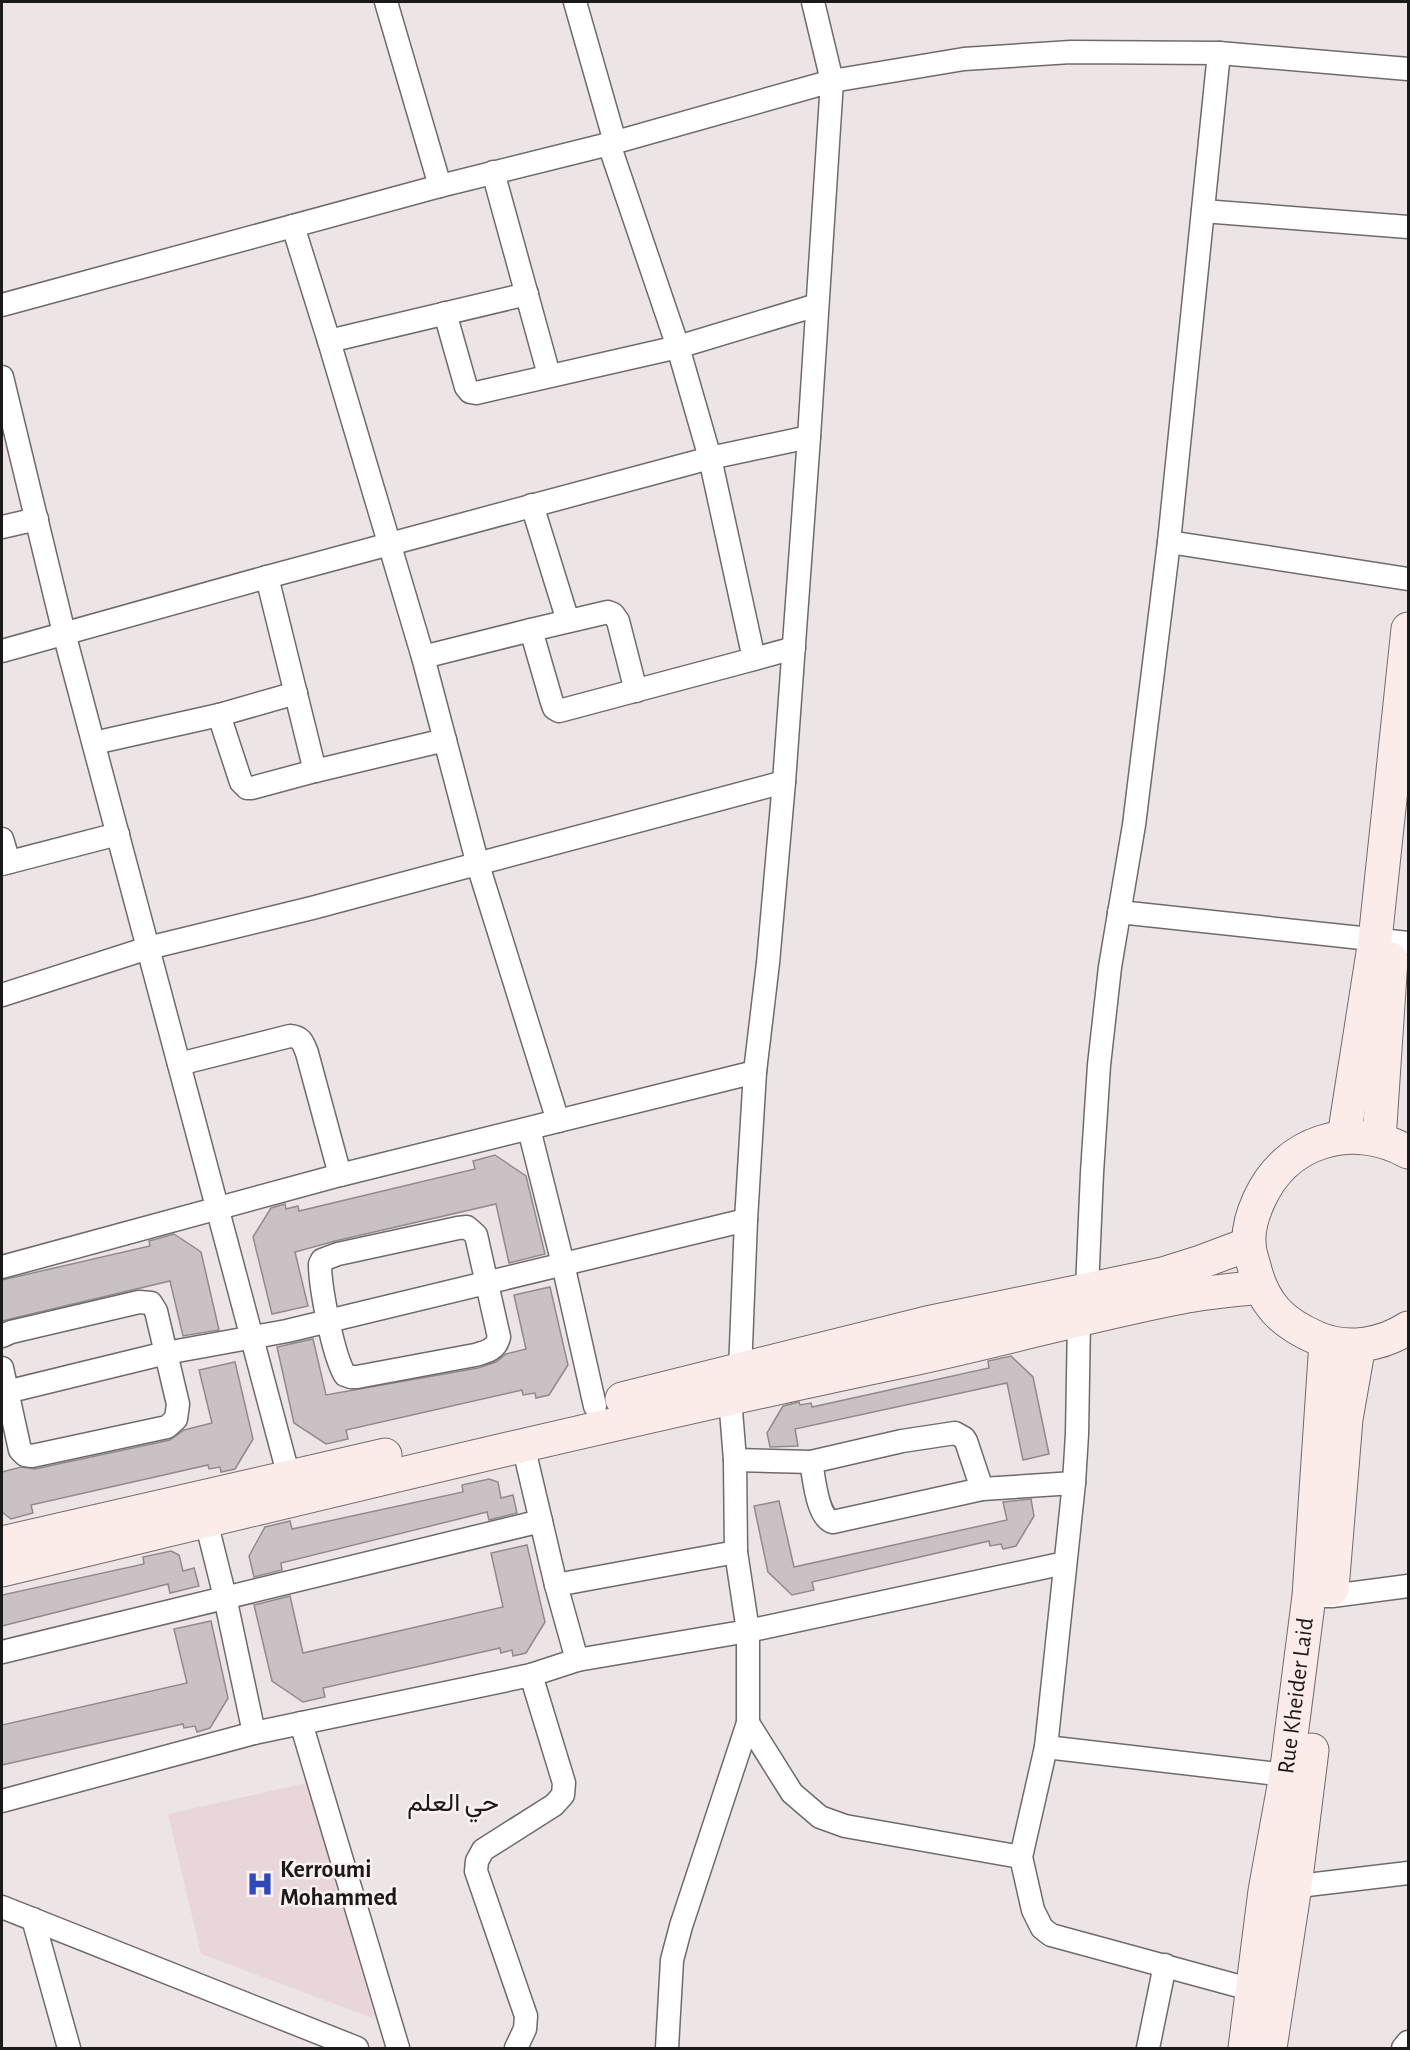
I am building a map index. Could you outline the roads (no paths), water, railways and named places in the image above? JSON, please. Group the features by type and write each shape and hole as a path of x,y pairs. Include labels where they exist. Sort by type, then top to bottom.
{"street":[{"path":"386,2 440,186"},
{"path":"575,2 612,143 711,458 754,659"},
{"path":"668,2049 672,1960 748,1723 748,1631 736,1552 735,1384 755,1072 768,963 794,648 832,81 813,2"},
{"path":"2,305 440,186 612,143 832,81 964,59 1071,52 1219,53 1408,69"},
{"path":"1087,1289 1099,1065 1110,967 1134,825 1169,542 1219,53"},
{"path":"493,172 549,375"},
{"path":"1203,211 1408,228"},
{"path":"293,226 330,341 423,657 478,865 558,1121"},
{"path":"330,341 527,294"},
{"path":"445,313 466,387 470,392 476,393 678,347 817,305"},
{"path":"2,377 64,633 290,1477"},
{"path":"2,651 532,505 711,458 809,438"},
{"path":"532,505 568,621"},
{"path":"2,527 37,519"},
{"path":"1169,542 1408,579"},
{"path":"267,577 315,771"},
{"path":"423,657 608,612 616,616 636,691"},
{"path":"1408,629 1392,941 1394,1146 1344,1137 1313,1145 1286,1161 1266,1185 1252,1213 1249,1244 1259,1287 1276,1312 1299,1330 1326,1342 1359,1345 1394,1337 1408,1328"},
{"path":"531,630 554,708 564,711 794,648"},
{"path":"94,743 219,715 296,693"},
{"path":"219,715 241,782 247,788 444,740"},
{"path":"2,995 148,948 478,865 784,782"},
{"path":"1344,1137 1392,941 1408,798"},
{"path":"2,839 5,863 118,834"},
{"path":"1119,912 1392,941"},
{"path":"179,1064 290,1035 297,1037 303,1042 307,1053 340,1175"},
{"path":"2,1267 340,1175 755,1072"},
{"path":"529,1129 563,1263 595,1406"},
{"path":"4,1393 166,1353 254,1338 328,1321 746,1220"},
{"path":"467,1227 476,1235 485,1282 499,1337 494,1348 474,1355 351,1377 343,1372 328,1321 321,1281 320,1264 322,1260 338,1254 467,1227"},
{"path":"2,1543 523,1445 735,1384 927,1323 1163,1274 1249,1244"},
{"path":"2,1570 206,1521 256,1497 290,1477 595,1406 979,1345 1185,1296 1259,1287"},
{"path":"2,1336 127,1304 151,1303 156,1311 178,1404 178,1413 173,1423 167,1427 32,1456 25,1455 20,1450 4,1393 2,1368"},
{"path":"1079,1320 1074,1483 1046,1747 1021,1857 1033,1910 1042,1928 1051,1935 1253,1990"},
{"name":"Rue Kheider Laid","path":"1270,2049 1286,1775 1320,1596 1326,1342"},
{"name":"Rue Kheider Laid","path":"1245,2049 1253,1990 1280,1889 1320,1596 1359,1345"},
{"path":"735,1460 811,1462 902,1441 955,1433 966,1441 982,1489"},
{"path":"523,1445 556,1585 577,1660"},
{"path":"811,1462 821,1514 828,1521 833,1522 982,1489 1074,1483"},
{"path":"206,1521 254,1733"},
{"path":"2,1652 541,1521"},
{"path":"556,1585 736,1552"},
{"path":"2,1801 254,1733 531,1675 577,1660 748,1631 1065,1563"},
{"path":"1320,1596 1408,1586"},
{"path":"516,2049 525,2029 526,2016 476,1871 477,1861 483,1851 554,1805 563,1795 564,1783 531,1675"},
{"path":"748,1723 792,1793 820,1818 844,1826 1021,1857"},
{"path":"301,1724 398,2049"},
{"path":"1046,1747 1286,1775"},
{"path":"1280,1889 1408,1873"},
{"path":"2,1907 357,2049"},
{"path":"33,1919 67,2048"},
{"path":"1148,2049 1165,1965"},
{"path":"1403,2049 1408,2042"}],"place":[{"name":"Kerroumi Mohammed","path":"260,1884"}],"district":[{"name":"حي العلم","path":"453,1803"}]}
